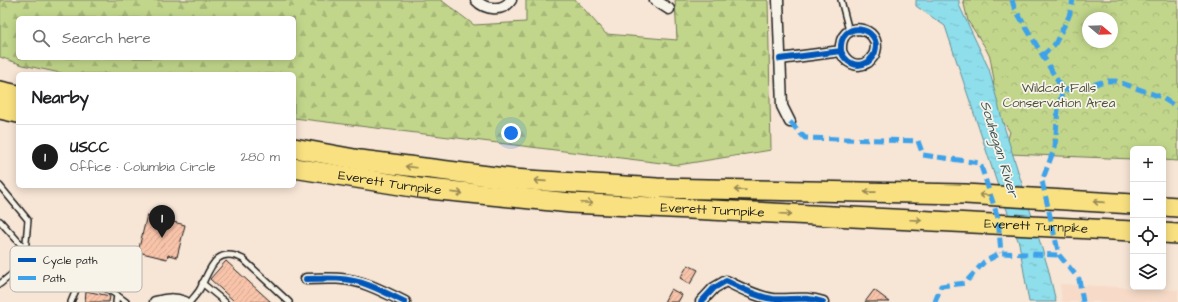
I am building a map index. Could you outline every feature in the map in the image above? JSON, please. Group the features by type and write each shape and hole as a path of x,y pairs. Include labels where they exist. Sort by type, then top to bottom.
{"highway":[{"path":"0,91 16,95"},
{"path":"0,109 16,113"},
{"name":"Everett Turnpike","path":"296,148 360,160 512,179 657,188 965,194 1130,204"},
{"name":"Everett Turnpike","path":"296,168 419,188 528,199 757,213 966,222 1130,232"},
{"path":"1166,206 1178,207"},
{"path":"1166,233 1178,234"}],"street":[{"path":"476,0 484,6 497,8 505,6 511,0"},
{"path":"655,0 669,9"},
{"path":"778,0 782,106 790,122"},
{"path":"860,29 870,33 876,43 874,55 865,64 859,65 847,61 843,57 841,51 842,40 849,31 860,29"},
{"path":"780,59 841,51"},
{"path":"306,279 334,278 359,282 405,302"},
{"path":"701,302 709,292 726,281 764,297 778,299 809,298 823,302"},
{"path":"155,302 164,299 174,299 185,302"}],"lane":[{"path":"841,0 849,31"},
{"path":"0,186 28,220 25,246"},
{"path":"0,221 22,246"},
{"path":"190,302 199,290 207,272 214,262 222,255 236,256 243,259 289,302"},
{"path":"0,284 10,276"},
{"path":"202,283 225,302"},
{"path":"72,302 76,292"},
{"path":"114,292 126,302"},
{"path":"116,302 117,295"}],"shaded area":[{"path":"1060,284 1130,288 1130,290 1178,290 1178,302 1062,302"}],"green space":[{"path":"0,0 441,0 474,25 526,22 526,0 576,0 606,34 677,40 675,0 768,0 771,150 678,165 296,118 296,72 56,72 23,65 0,57"},
{"name":"Wildcat Falls Conservation Area","path":"963,0 1178,0 1178,161 1166,160 1166,146 1130,146 1130,159 1010,154 1007,142 1010,132 1005,124 999,120 993,89 994,80 990,57 968,21"}],"water":[{"name":"Souhegan River","path":"916,0 959,0 959,5 989,69 1003,123 1048,268 1056,302 1029,302 1019,243 997,183 945,26 916,6"}],"building":[{"path":"147,215 185,225 177,257 168,255 167,259 142,253 142,246 139,246"},
{"path":"226,261 271,302 235,302 210,279"},
{"path":"688,265 698,270 690,284 680,278"},
{"path":"671,289 682,295 678,302 664,302"},
{"path":"874,290 890,302 865,302"},
{"path":"86,292 110,296 109,302 85,302"}],"marked path":[{"path":"1012,0 1014,7 1063,90"},
{"path":"1042,56 1055,44 1069,16 1073,0"},
{"path":"1083,302 1079,279 1059,255 1042,181 1055,147 1058,108 1063,90 1077,89 1105,81 1116,81 1161,97 1178,108"},
{"path":"790,122 805,138 918,141 923,155 980,163 998,218 1001,253"},
{"path":"935,302 941,286 965,283 984,262 1001,253 1059,255"}],"cycle path":[{"path":"780,59 841,51 848,61 859,65 868,62 874,55 876,43 873,36 867,32 860,29 853,30 846,34 842,41 841,51"},
{"path":"306,279 330,278 360,282 405,302"},
{"path":"701,302 714,288 726,281 749,292 767,298 804,299 823,302"}],"place":[{"name":"USCC","path":"162,238"}]}
